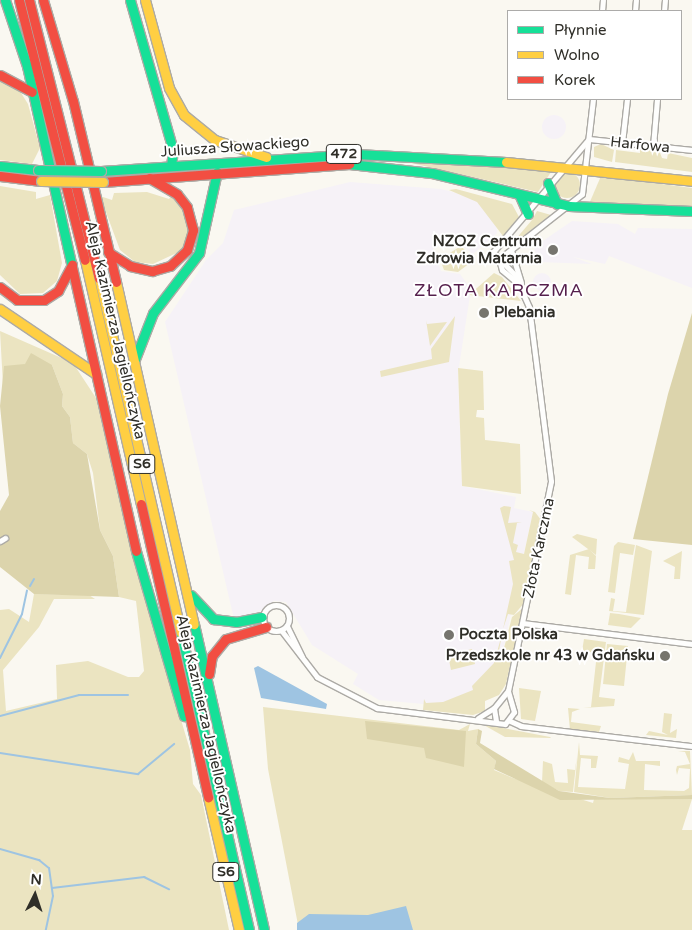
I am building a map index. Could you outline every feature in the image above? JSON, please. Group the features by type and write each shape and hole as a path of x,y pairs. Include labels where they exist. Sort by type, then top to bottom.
{"main road":[{"path":"5,0 32,92 139,562 213,815"},
{"name":"Aleja Kazimierza Jagiellończyka","path":"19,0 57,140 239,930"},
{"name":"Aleja Kazimierza Jagiellończyka","path":"29,0 67,139 249,930"},
{"path":"44,0 134,360 264,930"},
{"path":"48,13 54,0"},
{"path":"130,0 173,150 171,166"},
{"path":"145,0 169,88 184,114 215,140 266,157"},
{"path":"0,75 32,92"},
{"name":"Juliusza Słowackiego","path":"0,166 38,170 101,171 266,157 372,155 562,166"},
{"name":"Juliusza Słowackiego","path":"0,176 41,181 104,182 327,163 385,165 538,199"},
{"name":"472","path":"562,166 692,181"},
{"path":"134,360 153,313 199,253 217,172"},
{"path":"108,252 130,266 152,271 170,266 187,250 193,230 187,207 177,194 149,178"},
{"path":"548,184 557,204"},
{"path":"519,194 528,214"},
{"name":"472","path":"538,199 569,206 692,211"},
{"path":"0,287 17,300 44,300 58,291 72,265"},
{"path":"0,309 96,374"},
{"path":"187,592 213,619 236,622 262,616"},
{"path":"207,677 212,656 226,639 266,627"}],"street":[{"name":"Harfowa","path":"569,206 584,189 593,100"},
{"path":"622,143 627,100"},
{"path":"653,146 657,100"},
{"name":"Harfowa","path":"589,139 692,150"},
{"name":"Harfowa","path":"548,184 562,166 589,139"},
{"name":"Złota Karczma","path":"522,287 502,270 499,259 493,252 528,214 548,184"},
{"path":"499,259 569,206"},
{"name":"Złota Karczma","path":"478,718 494,708 508,691 551,481 530,307 511,250"},
{"path":"0,542 5,538"},
{"path":"303,660 286,626 288,612 279,605 269,606 262,616 266,627 281,630 303,660 317,677 377,708 478,718 496,722 510,721 521,726 692,746"},
{"path":"523,623 692,644"},
{"path":"281,630 286,626"},
{"name":"Złota Karczma","path":"508,691 514,712 510,721"},
{"path":"494,708 496,722"}],"shaded area":[{"path":"0,80 18,88 28,104 40,148 32,164 0,160"},
{"path":"554,115 559,116 565,122 565,132 559,138 554,139 549,138 543,132 542,127 543,122 549,116"},
{"path":"601,144 614,150 612,162 594,157 594,147"},
{"path":"640,148 659,150 662,158 667,159 668,153 692,158 692,172 615,162 616,150 640,153"},
{"path":"398,160 553,169 538,192"},
{"path":"567,172 576,176 580,185 576,194 567,198 558,194 554,185 558,176"},
{"path":"601,176 692,188 692,207 589,204"},
{"path":"350,182 441,189 472,197 496,218 497,233 473,254 451,238 433,249 441,271 460,274 471,289 458,373 462,486 516,497 514,508 533,512 499,669 468,708 379,700 353,684 358,674 312,645 286,602 274,601 256,615 234,619 165,322 206,260 223,243 234,210"},
{"path":"0,186 36,192 36,199 50,195 62,263 57,281 43,293 20,294 0,275"},
{"path":"456,189 512,204 519,217 503,236 477,202 449,190"},
{"path":"147,192 169,199 172,195 181,204 189,227 183,250 153,264 135,262 120,250 100,196 112,200 114,193"},
{"path":"537,211 551,215 509,247 532,220"},
{"path":"572,221 618,224 635,234 638,228 692,229 692,288 609,256 605,264 573,257 592,264 538,262 534,247"},
{"path":"461,246 474,260 458,272 444,270 440,259"},
{"path":"494,273 502,277 521,301 469,295"},
{"path":"542,273 548,276 551,282 548,288 542,291 536,288 533,282 536,276"},
{"path":"692,313 692,545 633,539 668,394"},
{"path":"455,316 449,362 381,377 380,371 432,359 431,349"},
{"path":"426,320 427,324 447,322 430,346"},
{"path":"0,331 73,363 96,398 134,562 190,750 193,784 201,795 229,930 0,930 0,610 9,609 29,622 34,594 89,595 95,599 54,599 39,627 3,670 6,711 57,699 56,665 88,661 128,677 139,677 144,671 136,601 119,597 113,556 100,530 93,473 87,454 73,443 70,417 62,406 63,394 52,365 25,364 3,385"},
{"path":"31,353 52,365 63,394 62,406 70,417 73,443 87,454 100,530 113,556 119,597 34,594 0,567 0,511 9,495 0,406 4,366 25,364"},
{"path":"458,368 483,371 484,410 477,410 476,417 484,418 485,440 520,444 521,494 462,486"},
{"path":"504,506 511,507 508,523 522,522 517,523 513,543 518,545 516,552 524,554 533,512 529,510 535,512 541,520 524,603 514,615 508,614 503,629 513,584 509,561 514,560 500,508"},
{"path":"577,534 597,539 596,555 572,537"},
{"path":"618,542 635,545 633,555 620,553 615,593 608,592 614,546"},
{"path":"636,545 652,551 644,615 609,611 611,598 615,599 613,611 626,612"},
{"path":"589,549 596,556 595,569 588,569 589,557 576,555 571,595 565,594 570,555"},
{"path":"682,551 680,579 674,579 675,567 663,561"},
{"path":"523,608 506,684 499,695 485,701 485,711 473,715 423,710 424,699 426,703 443,702 473,690 472,686 494,663 502,634 499,651 503,652 512,617"},
{"path":"610,613 641,618 631,628 608,625"},
{"path":"584,639 606,642 599,697 615,699 614,706 583,708 591,707 597,653 582,651"},
{"path":"607,644 628,646 624,686 603,684"},
{"path":"472,649 475,664 451,670 448,655"},
{"path":"519,688 541,691 535,721 521,719"},
{"path":"263,707 459,730 470,724 468,731 478,729 476,744 496,761 494,770 513,778 593,803 594,799 692,799 682,830 692,830 692,930 299,930 268,769"},
{"path":"568,708 580,709 572,712 571,722 601,726 599,732 570,730"},
{"path":"664,713 672,714 670,733 677,729 676,738 646,735 649,731 668,735 662,732"},
{"path":"365,721 466,731 464,767 426,758 424,748 367,739"},
{"path":"482,724 550,737 551,738 505,737"},
{"path":"478,729 482,731 480,743 559,791 610,798 692,795 692,799 560,800 494,769 496,761 476,744"},
{"path":"579,742 580,755 598,756 596,768 591,768 591,759 581,758 578,787 625,789 629,764 618,762 619,757 629,760 633,752 636,761 660,761 660,766 645,764 644,790 684,791 689,788 690,769 679,768 677,775 676,770 677,766 690,764 685,752 678,751 690,751 692,795 610,798 574,792"},
{"path":"577,756 573,792 559,791 542,782 543,761 552,764 555,782 568,783 567,769 575,770"}],"water":[{"path":"258,666 327,704 326,709 261,698 254,668"},
{"path":"406,906 413,930 297,930 297,923 309,914 368,915"}],"waterway":[{"path":"30,586 34,579"},
{"path":"0,658 22,614 27,591"},
{"path":"0,716 79,695 128,695"},
{"path":"0,753 138,774 174,744"},
{"path":"0,849 39,860 49,868 53,896 46,930"},
{"path":"52,888 144,877 169,889"}],"traffic: fast":[{"path":"5,0 27,66 72,267"},
{"path":"130,0 173,150 171,166"},
{"path":"101,171 356,154 506,162"},
{"path":"349,164 432,173 569,206 692,211"},
{"path":"0,166 38,170"},
{"path":"38,170 101,171"},
{"path":"135,359 153,313 199,253 217,172"},
{"path":"548,183 557,204"},
{"path":"519,194 528,214"},
{"path":"136,551 184,716"},
{"path":"191,595 213,619 236,622 262,617"},
{"path":"194,624 264,930"},
{"path":"181,633 249,930"}],"traffic: slow":[{"path":"145,0 169,88 184,115 215,140 266,157"},
{"path":"506,162 692,181"},
{"path":"41,181 103,182"},
{"path":"85,260 141,504"},
{"path":"99,278 181,633"},
{"path":"116,282 194,624"},
{"path":"0,309 96,374"},
{"path":"208,797 239,930"}],"traffic: jam":[{"path":"19,0 85,260"},
{"path":"29,0 99,278"},
{"path":"43,0 73,101 116,282"},
{"path":"0,75 32,92"},
{"path":"103,182 349,164"},
{"path":"0,176 41,181"},
{"path":"108,252 130,266 152,271 170,266 187,250 193,230 187,207 177,194 149,178"},
{"path":"0,287 17,300 44,300 58,291 72,265"},
{"path":"72,267 136,551"},
{"path":"141,504 208,797"},
{"path":"209,674 212,656 226,639 266,627"}],"place":[{"name":"NZOZ Centrum Zdrowia Matarnia","path":"553,250"},
{"name":"Plebania","path":"484,313"},
{"name":"Poczta Polska","path":"449,635"},
{"name":"Przedszkole nr 43 w Gdańsku","path":"665,656"}],"district":[{"name":"ZŁOTA KARCZMA","path":"499,290"}]}
